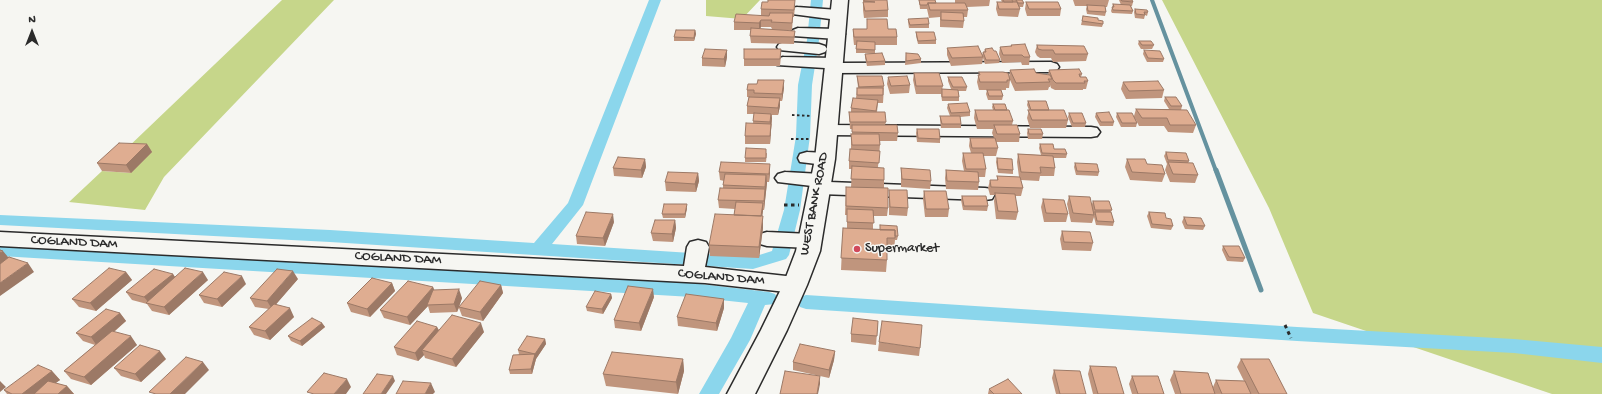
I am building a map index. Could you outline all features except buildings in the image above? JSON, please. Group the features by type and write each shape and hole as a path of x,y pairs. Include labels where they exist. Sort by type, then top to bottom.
{"main road":[{"name":"WEST BANK ROAD","path":"741,394 795,285 808,251 786,240 810,187 816,128 831,39"}],"street":[{"path":"801,12 831,39"},
{"path":"802,33 831,39 1051,67"},
{"path":"784,54 802,55 831,39"},
{"path":"816,128 1092,132"},
{"path":"786,178 810,187 985,194"},
{"name":"COGLAND DAM","path":"0,239 696,260 795,285"}],"path":[{"path":"792,115 816,128"},
{"path":"791,138 816,128"},
{"path":"1285,325 1291,338"}],"green space":[{"path":"282,0 334,0 164,177 145,210 69,202 102,171 131,173 124,151"},
{"path":"706,0 760,0 742,19 706,16"},
{"path":"1162,0 1602,0 1602,394 1552,394 1313,313 1269,208"}],"waterway":[{"path":"539,249 575,205 655,0"},
{"path":"539,249 753,263 780,255 792,210 803,136 805,85 813,40 817,0"},
{"path":"1152,0 1216,171"},
{"path":"1216,170 1261,290"},
{"path":"0,220 330,236 539,249"},
{"path":"0,250 692,290 769,299"},
{"path":"709,394 740,340 759,298"},
{"path":"806,302 1297,334 1514,346 1602,355"}],"place":[{"name":"Supermarket","path":"857,249"}]}
